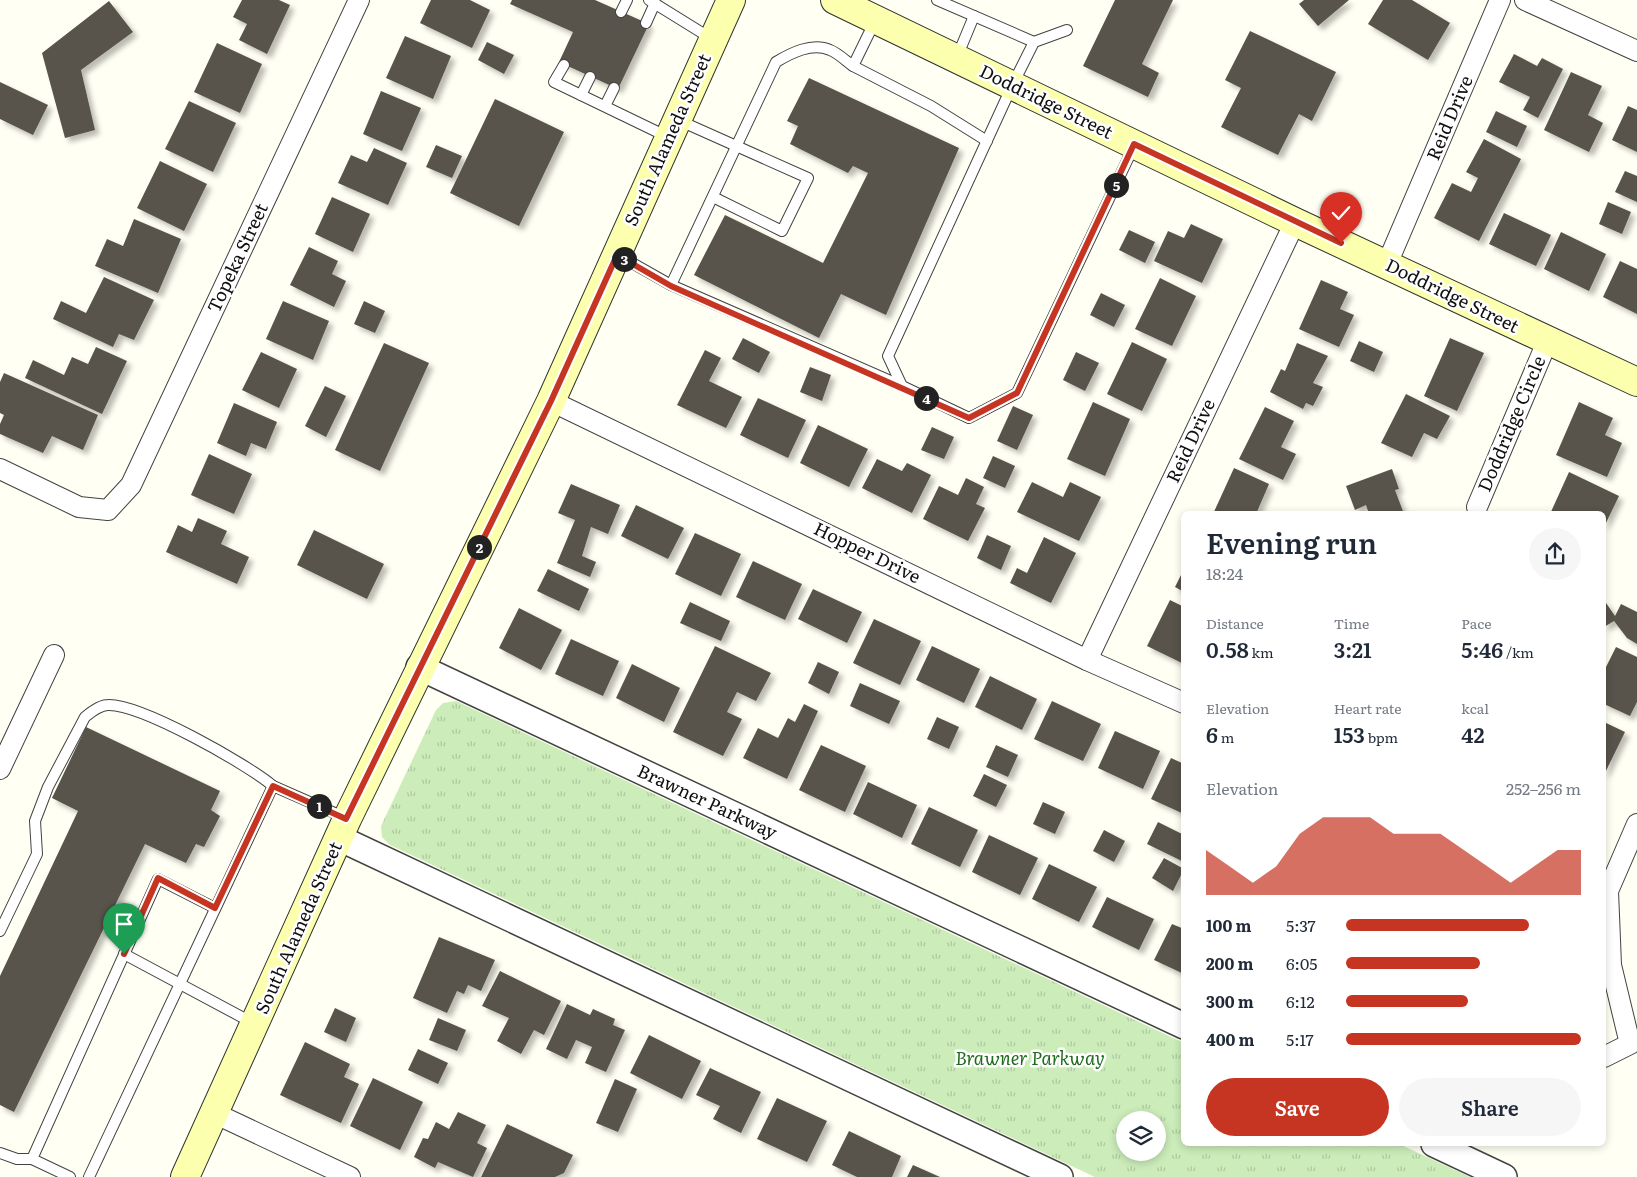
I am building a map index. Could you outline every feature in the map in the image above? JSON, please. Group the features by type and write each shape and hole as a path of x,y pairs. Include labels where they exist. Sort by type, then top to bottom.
{"main road":[{"name":"South Alameda Street","path":"185,1177 343,828 419,666 551,401 731,0"},
{"name":"Doddridge Street","path":"835,0 1295,222 1387,264 1547,342 1637,382"}],"street":[{"name":"Topeka Street","path":"0,469 79,507 108,510 131,486 360,0"},
{"name":"Reid Drive","path":"1387,264 1500,0"},
{"path":"1525,0 1637,51"},
{"name":"Reid Drive","path":"1087,660 1295,222"},
{"name":"Doddridge Circle","path":"1477,507 1547,342"},
{"name":"Hopper Drive","path":"551,401 1087,660 1181,702"},
{"path":"0,769 54,655"},
{"name":"Brawner Parkway","path":"419,666 1181,1025"},
{"path":"1606,1056 1633,1045 1611,965 1606,890 1637,824"},
{"path":"343,828 1060,1177"},
{"path":"214,1113 350,1177"},
{"path":"1438,1146 1504,1177"}],"lane":[{"path":"621,12 627,0"},
{"path":"937,0 1034,42 1067,30"},
{"path":"646,23 652,2 713,40"},
{"path":"956,58 974,16"},
{"path":"853,66 875,20"},
{"path":"902,386 888,356 1034,42"},
{"path":"671,286 776,62 794,52 813,48 829,49 853,66 931,106 987,141"},
{"path":"564,64 554,82 581,95 605,106 736,146 808,178 782,232 713,197"},
{"path":"581,95 590,77"},
{"path":"605,106 614,88"},
{"path":"617,255 671,286 902,386 969,418 1017,393 1134,144"},
{"path":"0,932 37,854 35,821 48,787 85,717 107,705 122,707 150,718 207,745 256,772 273,786 343,828"},
{"path":"89,1177 273,786"},
{"path":"32,1160 158,878 215,908"},
{"path":"124,954 255,1024"},
{"path":"0,1153 17,1159 32,1160 70,1177"}],"green space":[{"name":"Brawner Parkway","path":"456,701 1181,1042 1181,1146 1403,1146 1470,1177 1095,1177 390,845 382,837 381,826 436,710 443,703"}],"building":[{"path":"242,0 279,0 290,5 267,54 239,40 247,24 233,17"},
{"path":"431,0 470,0 490,10 472,48 420,23"},
{"path":"512,0 595,0 649,24 618,89 559,62 573,32 510,4"},
{"path":"1115,0 1173,0 1142,64 1159,73 1148,97 1083,66"},
{"path":"1304,0 1349,0 1318,26 1299,4"},
{"path":"1383,0 1412,0 1450,23 1428,60 1368,24"},
{"path":"109,1 133,32 81,70 95,130 65,138 42,53"},
{"path":"1250,31 1336,72 1312,121 1299,114 1278,155 1221,127 1241,88 1225,80"},
{"path":"405,36 451,56 433,99 386,78"},
{"path":"487,42 514,55 504,74 478,60"},
{"path":"217,43 262,64 240,113 194,92"},
{"path":"1514,54 1537,66 1542,58 1563,69 1538,118 1523,110 1530,97 1499,82"},
{"path":"1571,72 1602,86 1588,115 1603,123 1589,152 1544,130"},
{"path":"809,78 959,148 886,315 841,294 819,338 694,275 725,215 823,263 868,173 853,166 848,173 790,144 798,126 787,121"},
{"path":"0,82 48,105 33,135 0,119"},
{"path":"381,91 421,108 402,151 363,134"},
{"path":"495,99 564,132 519,226 450,193"},
{"path":"189,101 236,123 213,172 165,149"},
{"path":"1628,106 1637,110 1637,152 1612,140"},
{"path":"1496,111 1527,126 1517,147 1486,132"},
{"path":"1484,139 1521,159 1479,241 1434,218 1452,183 1471,192 1478,178 1466,172"},
{"path":"436,145 462,156 452,178 426,167"},
{"path":"374,148 407,163 388,205 338,183 351,155 367,162"},
{"path":"160,161 207,184 184,231 137,208"},
{"path":"1625,171 1637,176 1637,202 1615,192"},
{"path":"332,197 370,214 353,252 315,234"},
{"path":"1608,202 1631,212 1622,234 1599,224"},
{"path":"1504,213 1551,235 1536,266 1489,244"},
{"path":"134,219 181,239 158,293 95,266 107,239 123,246"},
{"path":"1191,224 1223,239 1202,283 1154,261 1168,231 1184,238"},
{"path":"1129,230 1155,242 1145,263 1119,250"},
{"path":"1561,232 1606,254 1589,291 1544,269"},
{"path":"309,247 338,261 332,274 346,281 334,307 290,285"},
{"path":"1620,261 1637,269 1637,314 1603,297"},
{"path":"104,277 154,300 134,340 119,334 113,347 53,319 61,301 86,313"},
{"path":"1160,278 1196,296 1172,346 1135,329"},
{"path":"1321,280 1348,292 1340,309 1354,315 1339,347 1299,329"},
{"path":"1101,293 1125,305 1114,327 1090,315"},
{"path":"283,301 329,321 313,360 266,339"},
{"path":"364,301 385,311 375,333 354,324"},
{"path":"743,338 770,352 759,373 732,359"},
{"path":"1450,338 1484,353 1457,411 1424,396"},
{"path":"1359,341 1383,352 1374,372 1350,361"},
{"path":"1132,342 1167,359 1142,411 1107,394"},
{"path":"384,343 429,363 380,471 335,450"},
{"path":"1297,343 1328,356 1313,383 1323,387 1313,406 1306,403 1303,409 1270,392 1281,369 1285,371"},
{"path":"96,347 127,361 102,414 25,378 33,360 64,375 72,357 88,364"},
{"path":"705,350 721,358 709,381 742,397 726,428 677,405"},
{"path":"261,352 297,369 279,408 242,390"},
{"path":"1076,352 1099,363 1085,391 1063,380"},
{"path":"810,367 831,375 822,401 800,392"},
{"path":"4,373 98,415 83,450 52,436 43,453 0,434 0,424 4,415 0,413 0,382"},
{"path":"325,386 346,396 326,437 305,426"},
{"path":"1406,394 1450,416 1437,439 1424,433 1412,457 1381,443"},
{"path":"758,398 806,420 788,458 740,435"},
{"path":"1093,402 1130,419 1105,476 1067,459"},
{"path":"1579,402 1613,418 1605,435 1622,443 1607,477 1556,455"},
{"path":"234,403 277,422 266,449 251,443 246,456 217,443"},
{"path":"1013,406 1033,415 1017,450 997,441"},
{"path":"1265,407 1294,421 1281,447 1296,454 1283,480 1239,459"},
{"path":"818,425 868,449 849,487 800,463"},
{"path":"932,427 954,437 944,459 921,450"},
{"path":"209,454 252,474 234,514 191,495"},
{"path":"993,456 1015,466 1005,488 983,478"},
{"path":"877,459 902,471 907,463 931,475 912,513 862,488"},
{"path":"1234,468 1269,484 1257,511 1214,511"},
{"path":"1392,469 1399,489 1395,490 1403,511 1368,511 1366,505 1355,510 1346,486"},
{"path":"1569,472 1619,496 1606,523 1606,511 1551,511"},
{"path":"966,478 984,487 976,504 985,508 968,541 923,519 939,486 958,495"},
{"path":"1032,482 1063,497 1070,482 1101,497 1079,541 1017,512"},
{"path":"571,484 620,505 608,534 591,527 582,556 596,562 590,577 557,563 575,520 558,513"},
{"path":"636,505 684,528 668,559 621,536"},
{"path":"198,518 227,531 221,544 249,557 237,584 166,552 178,525 192,532"},
{"path":"314,530 384,564 367,599 297,565"},
{"path":"695,533 741,554 721,596 675,574"},
{"path":"987,535 1011,546 1001,570 977,558"},
{"path":"1044,537 1076,553 1051,603 1010,583 1017,568 1027,573"},
{"path":"753,561 802,584 785,620 736,597"},
{"path":"548,569 589,589 579,611 537,591"},
{"path":"1181,575 1181,590 1175,587"},
{"path":"813,589 862,612 847,643 798,619"},
{"path":"1170,600 1181,606 1181,663 1147,646"},
{"path":"690,602 730,621 721,641 680,623"},
{"path":"1606,603 1615,616 1621,604 1637,612 1637,644 1627,638 1614,621 1606,626"},
{"path":"519,608 562,630 541,670 499,648"},
{"path":"874,619 921,641 900,685 853,663"},
{"path":"571,639 619,661 603,696 555,674"},
{"path":"715,646 771,673 756,701 737,692 727,712 742,719 723,756 673,732"},
{"path":"932,646 980,669 964,703 916,680"},
{"path":"1616,647 1637,657 1637,702 1630,716 1606,705 1606,667"},
{"path":"818,662 839,672 829,694 808,683"},
{"path":"632,664 680,688 664,722 616,698"},
{"path":"990,676 1037,699 1022,730 975,707"},
{"path":"860,683 900,701 889,724 850,706"},
{"path":"1052,701 1101,724 1083,761 1034,739"},
{"path":"804,704 818,711 787,779 743,758 758,728 778,738 788,718 795,722"},
{"path":"937,717 959,727 949,749 927,739"},
{"path":"1606,723 1625,732 1606,771"},
{"path":"86,727 220,791 211,810 220,816 204,847 196,844 186,863 145,844 14,1112 0,1105 0,976 78,811 52,798"},
{"path":"1115,731 1160,751 1143,789 1098,768"},
{"path":"821,745 866,766 845,812 799,790"},
{"path":"996,745 1018,755 1008,777 986,767"},
{"path":"1171,758 1181,763 1181,813 1151,799"},
{"path":"984,774 1007,785 996,807 973,796"},
{"path":"868,782 917,805 902,838 853,814"},
{"path":"1043,802 1065,812 1055,834 1033,824"},
{"path":"929,807 978,830 960,867 911,844"},
{"path":"1158,822 1181,834 1181,861 1147,844"},
{"path":"1104,830 1125,841 1114,862 1093,851"},
{"path":"989,835 1038,858 1020,895 972,872"},
{"path":"1164,858 1181,867 1181,875 1173,891 1152,878"},
{"path":"1049,864 1097,887 1079,922 1032,899"},
{"path":"1107,897 1154,919 1139,950 1092,927"},
{"path":"1172,924 1181,928 1181,973 1154,960"},
{"path":"439,937 495,960 481,991 468,985 464,994 457,991 447,1013 413,998"},
{"path":"500,971 561,1001 544,1035 534,1030 521,1054 497,1041 509,1018 482,1006"},
{"path":"567,1004 590,1015 593,1009 615,1019 613,1025 625,1030 606,1072 585,1063 592,1047 576,1040 567,1059 546,1049"},
{"path":"335,1008 356,1018 346,1042 324,1032"},
{"path":"438,1018 466,1030 457,1051 429,1040"},
{"path":"649,1035 701,1061 682,1099 630,1073"},
{"path":"305,1042 350,1064 344,1077 359,1084 341,1123 280,1095"},
{"path":"418,1049 448,1063 438,1084 408,1070"},
{"path":"710,1068 761,1092 741,1133 713,1119 720,1106 696,1095"},
{"path":"373,1078 423,1102 400,1150 350,1126"},
{"path":"615,1079 637,1089 618,1132 596,1123"},
{"path":"777,1098 827,1121 807,1162 757,1139"},
{"path":"458,1112 486,1125 477,1143 487,1148 473,1177 438,1162 435,1168 414,1157 423,1138 428,1139 436,1122 449,1129"},
{"path":"507,1124 573,1155 564,1173 555,1177 481,1177"},
{"path":"849,1131 901,1156 892,1177 857,1177 832,1165"},
{"path":"913,1165 940,1177 907,1177"}],"route":[{"path":"124,954 158,878 215,908 273,786 346,819 419,666 551,401 617,255 671,286 902,386 969,418 1017,393 1134,144 1341,243"}]}
